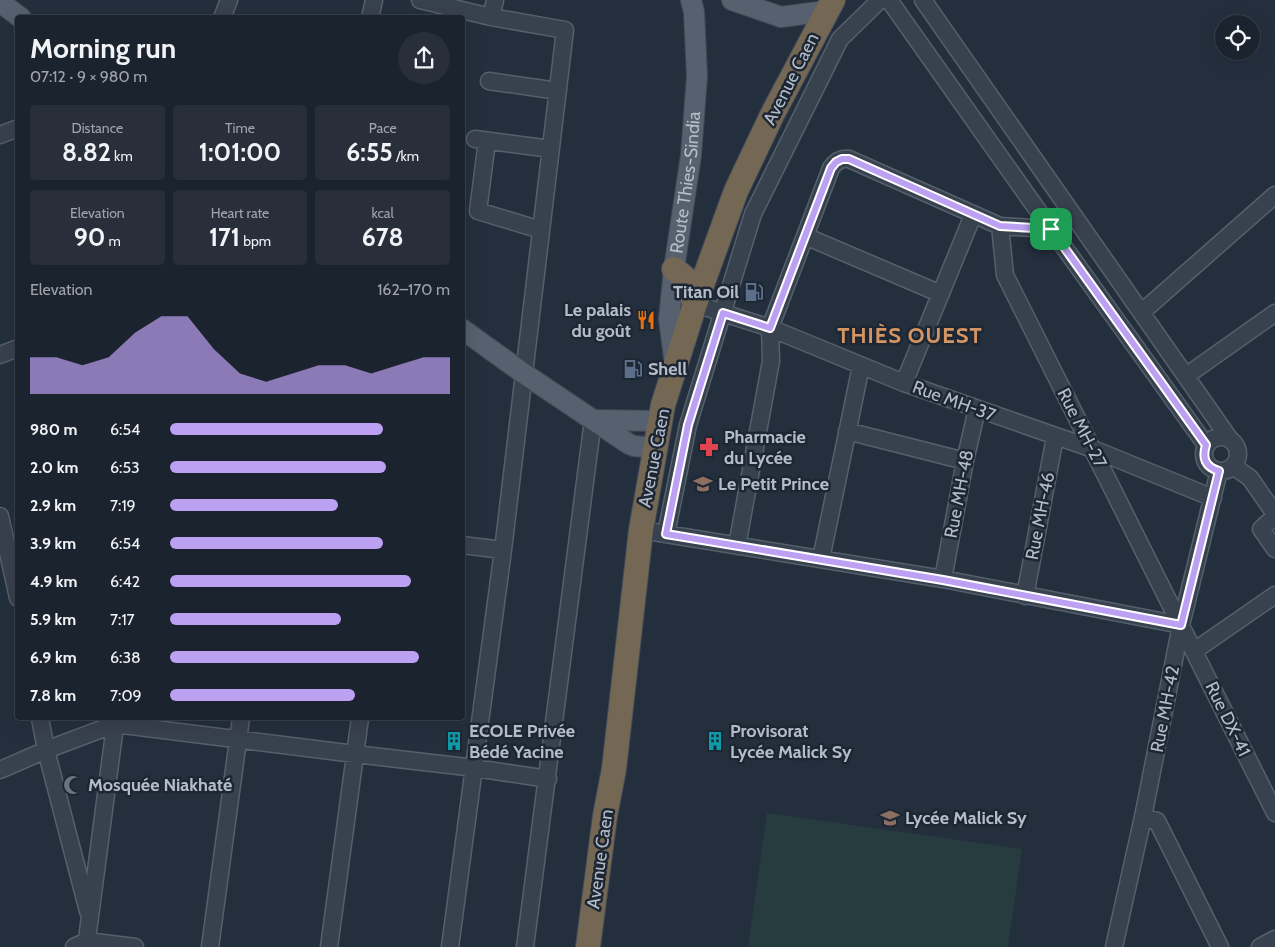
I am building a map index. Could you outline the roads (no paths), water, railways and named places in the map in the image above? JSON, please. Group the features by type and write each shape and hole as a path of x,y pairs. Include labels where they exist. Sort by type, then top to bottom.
{"highway":[{"name":"Avenue Caen","path":"588,947 605,816 614,769 641,530 660,421 675,365 695,304 736,191 772,115 830,5"},
{"path":"674,268 684,277 695,304"}],"main road":[{"name":"Route Thies-Sindia","path":"675,365 669,319 674,268 695,116 697,76 694,12 691,0"},
{"path":"732,0 781,17 830,5"},
{"path":"0,2 17,15"},
{"path":"465,331 523,374 634,446 655,448"},
{"path":"593,420 660,421"}],"street":[{"path":"223,15 229,0"},
{"path":"371,15 374,0"},
{"path":"420,0 446,8 566,30 503,550 450,947"},
{"path":"491,17 495,0"},
{"path":"666,534 688,425 753,214 840,39 880,0"},
{"path":"889,0 1206,445"},
{"path":"923,0 1229,438 1236,444 1239,452 1238,460 1226,469"},
{"path":"489,82 558,91"},
{"path":"0,135 15,129"},
{"path":"541,230 478,211 481,140 551,149"},
{"path":"737,546 771,361 770,328 831,168 836,162 845,159 1000,226 1051,229"},
{"path":"1142,312 1275,194"},
{"path":"904,384 973,215"},
{"name":"Rue MH-27","path":"1000,226 1005,275 1181,625"},
{"path":"805,236 941,294"},
{"name":"Rue MH-37","path":"695,304 770,328 904,384 1093,449 1213,498"},
{"path":"1186,376 1275,313"},
{"path":"0,355 15,349"},
{"path":"821,559 861,366"},
{"name":"Rue MH-48","path":"943,580 965,461 977,410"},
{"path":"525,947 593,420"},
{"path":"847,431 965,461"},
{"path":"1229,438 1221,436 1212,439 1206,445 1204,459 1213,470 1226,469 1250,478 1268,491 1275,515 1261,529 1275,548"},
{"name":"Rue MH-46","path":"1025,596 1055,437"},
{"name":"Rue MH-42","path":"1114,947 1143,817 1181,625 1213,498 1226,469"},
{"path":"0,516 15,585"},
{"path":"641,530 943,580 1181,625"},
{"path":"465,544 503,550"},
{"path":"1194,651 1275,595"},
{"name":"Rue DX-41","path":"1181,625 1274,807"},
{"path":"40,720 46,750 91,920"},
{"path":"210,947 240,720"},
{"path":"329,947 360,720"},
{"path":"0,770 115,721 548,779"},
{"path":"115,721 91,920 82,945 135,947"},
{"path":"1143,817 1157,822 1220,947"},
{"path":"1260,947 1275,940"}],"place":[{"name":"Titan Oil","path":"754,292"},
{"name":"Le palais du goût","path":"646,320"},
{"name":"Shell","path":"633,369"},
{"name":"Pharmacie du Lycée","path":"709,447"},
{"name":"Le Petit Prince","path":"703,484"},
{"name":"ECOLE Privée Bédé Yacine","path":"454,741"},
{"name":"Provisorat Lycée Malick Sy","path":"715,741"},
{"name":"Mosquée Niakhaté","path":"73,785"},
{"name":"Lycée Malick Sy","path":"890,818"}],"district":[{"name":"THIÈS OUEST","path":"910,335"}]}
